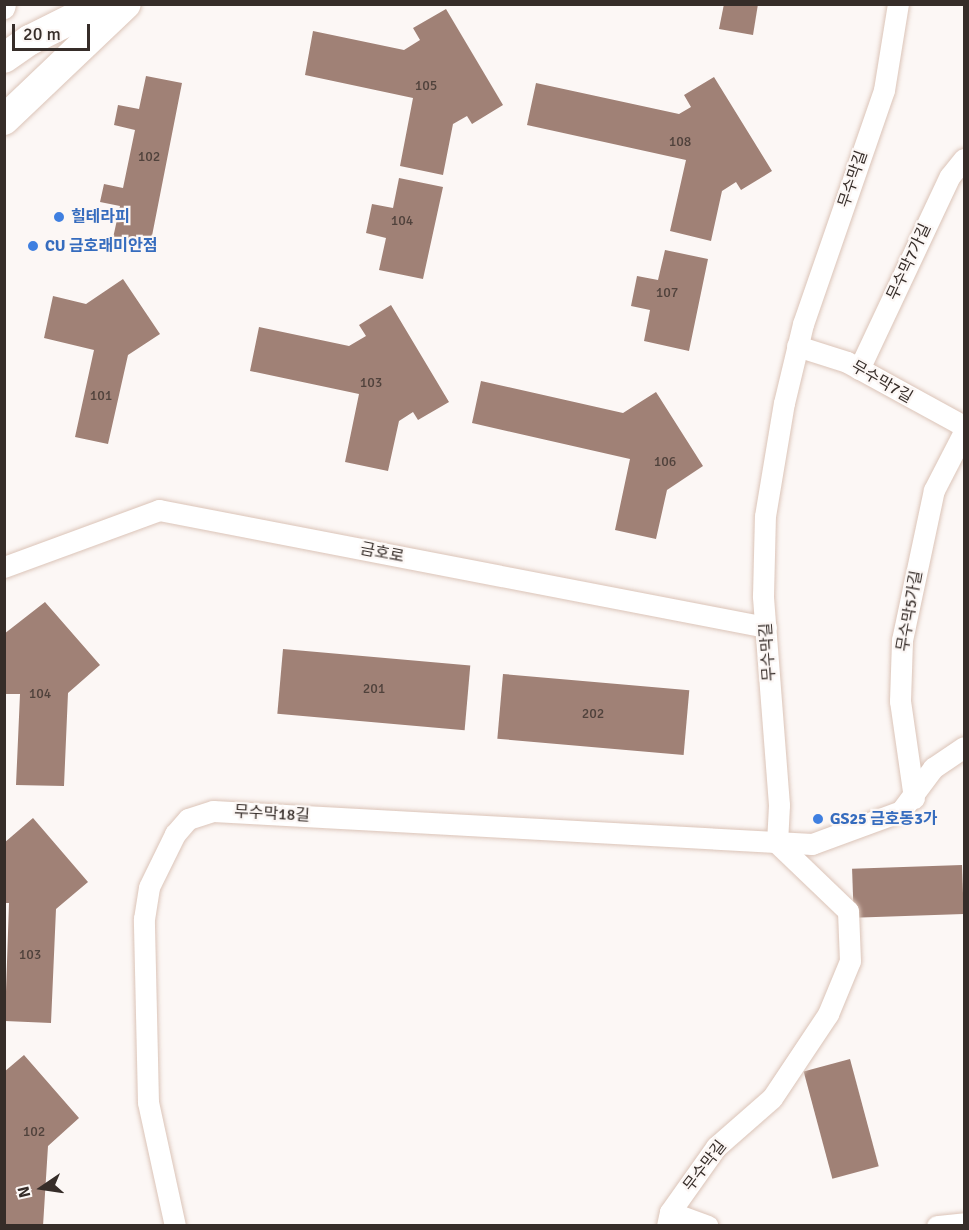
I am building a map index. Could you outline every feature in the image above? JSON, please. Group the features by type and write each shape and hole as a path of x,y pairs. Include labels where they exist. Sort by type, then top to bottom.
{"main road":[{"path":"4,58 30,40 102,4"},
{"path":"4,120 126,4"}],"street":[{"name":"무수막길","path":"687,1222 716,1147 772,1098 828,1014 850,961 848,911 777,843 779,805 766,627 765,516 797,346 884,90 898,4"},
{"name":"무수막7가길","path":"859,369 950,177 964,159"},
{"name":"무수막7길","path":"797,346 859,369 964,426"},
{"name":"무수막5가길","path":"914,798 900,701 902,640 934,490 964,432"},
{"name":"금호로","path":"4,567 159,510 766,627"},
{"path":"777,843 812,844 901,811 914,798 933,768 964,747"},
{"name":"무수막18길","path":"175,1226 148,1102 144,920 149,888 175,834 188,819 213,811 777,843"},
{"path":"937,1226 964,1222"}],"building":[{"path":"724,4 758,4 753,35 719,29"},
{"path":"446,9 503,105 472,124 467,116 453,124 443,175 400,166 413,98 305,75 313,31 404,50 420,40 413,28"},
{"path":"146,76 182,83 150,246 113,238 120,206 100,202 104,184 123,188 135,130 114,125 118,105 139,109"},
{"path":"714,77 772,171 741,190 736,182 722,191 711,241 670,231 686,160 527,125 536,83 679,114 691,107 684,95"},
{"path":"399,178 443,187 423,279 379,270 386,238 366,233 372,204 393,208"},
{"path":"665,250 708,259 689,351 644,341 650,310 631,306 637,276 658,280"},
{"path":"123,279 160,334 128,355 108,444 75,437 94,350 44,338 53,296 86,304"},
{"path":"391,305 449,402 418,420 413,412 399,421 388,471 345,462 359,394 250,371 259,327 349,346 366,336 359,325"},
{"path":"481,381 623,413 656,392 703,466 667,490 656,539 615,530 630,459 472,423"},
{"path":"45,602 100,665 68,693 64,786 16,785 20,694 4,694 4,634"},
{"path":"283,649 470,665 465,730 277,714"},
{"path":"503,674 689,690 684,755 497,739"},
{"path":"33,818 88,882 56,909 51,1023 5,1021 9,903 4,903 4,843"},
{"path":"962,865 964,914 854,918 852,869"},
{"path":"24,1055 79,1118 48,1146 43,1226 4,1226 4,1072"},
{"path":"850,1059 879,1166 832,1179 804,1071"}],"place":[{"name":"힐테라피","path":"59,217"},
{"name":"CU 금호래미안점","path":"33,246"},
{"name":"GS25 금호동3가","path":"818,819"}]}
